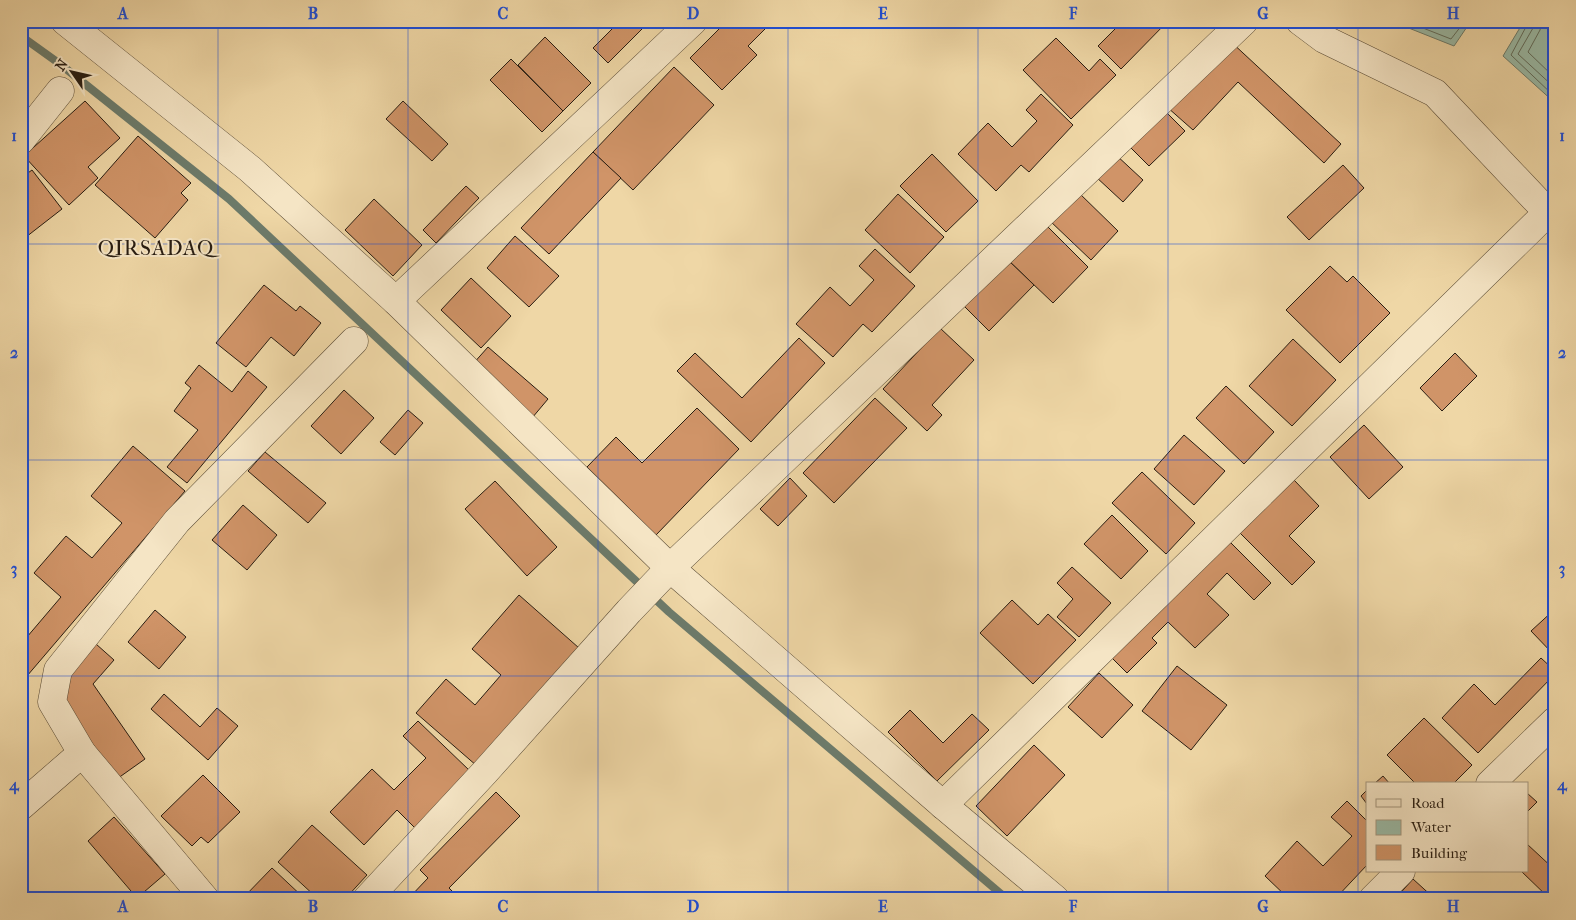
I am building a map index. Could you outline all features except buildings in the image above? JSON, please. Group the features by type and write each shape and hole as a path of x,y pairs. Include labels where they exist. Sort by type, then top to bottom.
{"street":[{"path":"65,21 250,169 396,301 663,575 1055,899"},
{"path":"396,301 693,21"},
{"path":"366,899 485,772 663,575 1244,21"},
{"path":"943,805 1551,216 1435,93 1324,39 1300,21"},
{"path":"21,140 60,91"},
{"path":"205,899 82,753 52,702 58,670 177,521 354,340"},
{"path":"1492,782 1555,720"},
{"path":"21,806 82,753"},
{"path":"1373,899 1400,872"}],"water":[{"path":"1391,21 1471,21 1454,46"},
{"path":"1524,21 1555,21 1555,103 1503,56"}],"waterway":[{"path":"21,36 60,64 229,199 669,612 1007,899"}],"district":[{"name":"QIRSADAQ","path":"156,248"}]}
